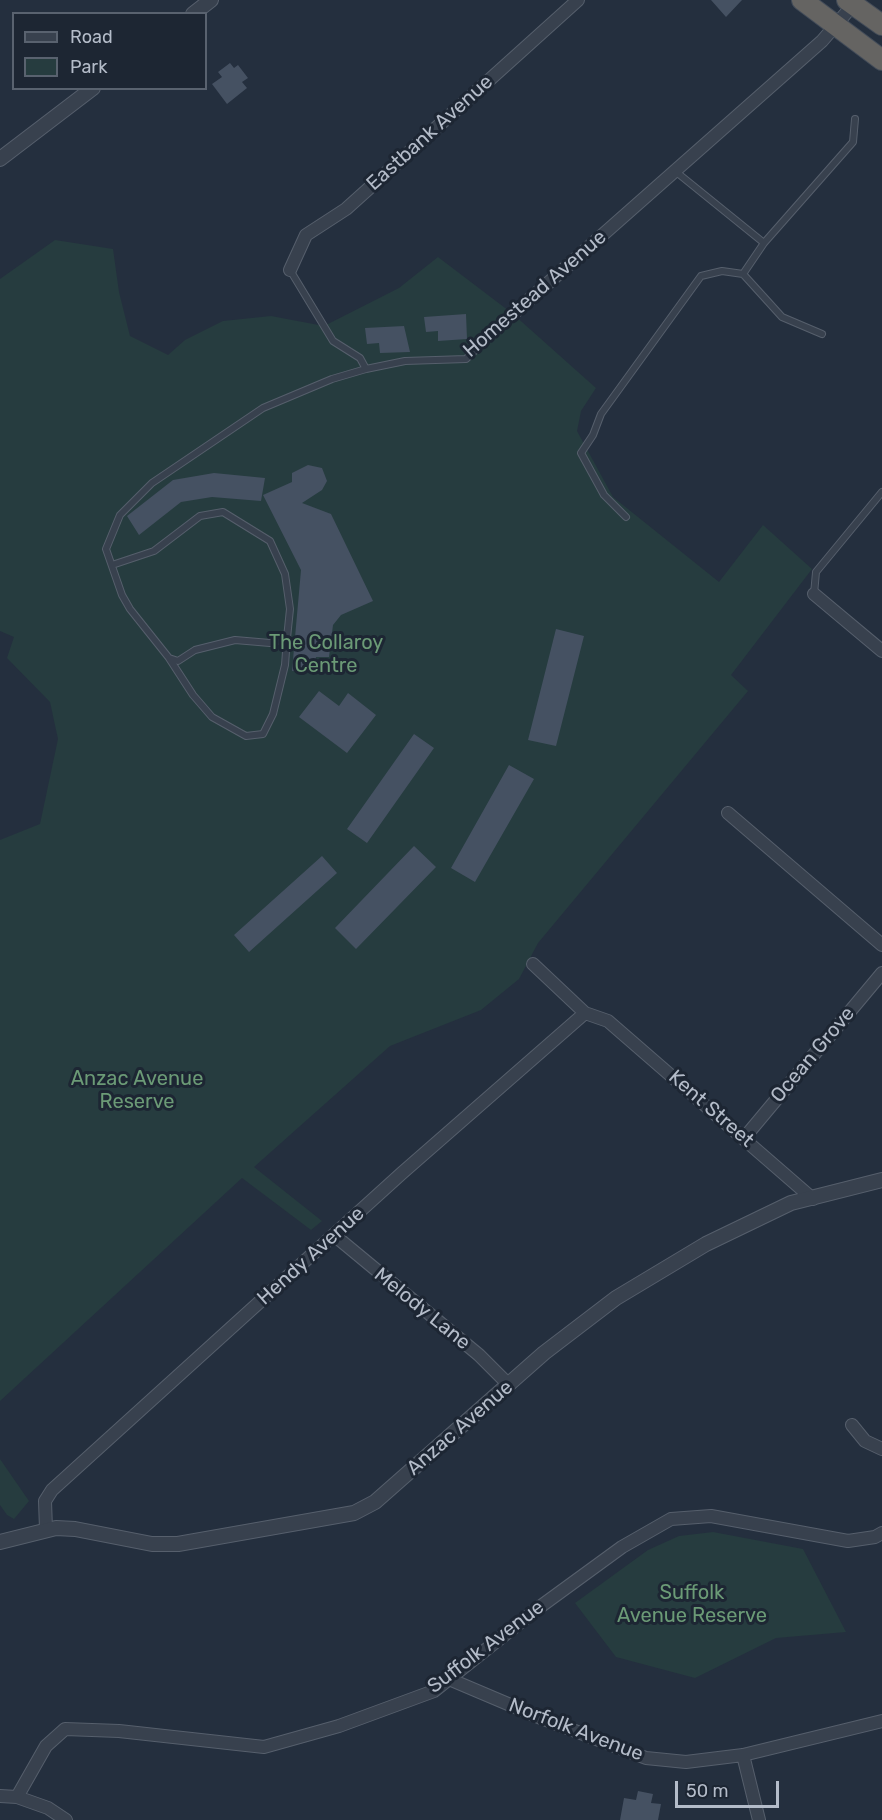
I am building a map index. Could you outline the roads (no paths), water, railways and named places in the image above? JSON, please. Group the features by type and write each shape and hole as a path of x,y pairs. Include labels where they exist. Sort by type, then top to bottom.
{"highway":[{"path":"802,0 882,60"},
{"path":"850,2 882,25"}],"street":[{"path":"196,12 211,0"},
{"name":"Eastbank Avenue","path":"290,270 306,235 346,209 578,0"},
{"name":"Homestead Avenue","path":"513,314 836,26 850,2"},
{"path":"0,159 90,90"},
{"path":"814,594 882,651"},
{"path":"728,813 882,945"},
{"path":"533,964 585,1012"},
{"name":"Ocean Grove","path":"745,1137 882,973"},
{"name":"Kent Street","path":"585,1012 608,1021 745,1137 813,1199"},
{"name":"Hendy Avenue","path":"46,1529 45,1501 52,1491 334,1235 585,1012"},
{"name":"Anzac Avenue","path":"0,1542 46,1529 75,1529 152,1544 178,1544 354,1513 375,1502 509,1385 616,1298 706,1244 791,1203 882,1180"},
{"name":"Melody Lane","path":"334,1235 479,1355 509,1385"},
{"path":"852,1425 865,1442 882,1449"},
{"name":"Suffolk Avenue","path":"17,1797 46,1746 65,1729 119,1731 264,1747 339,1726 434,1691 537,1609 622,1546 671,1519 711,1516 848,1541 875,1537 882,1533"},
{"name":"Norfolk Avenue","path":"449,1679 541,1718 646,1758 687,1762 743,1755 882,1721"},
{"path":"743,1755 759,1820"},
{"path":"0,1796 17,1797 48,1808 66,1820"}],"lane":[{"path":"743,274 764,243 853,142 855,119"},
{"path":"675,171 764,243"},
{"path":"290,270 333,341 360,358 366,369"},
{"path":"626,517 604,495 581,453 593,435 601,414 701,276 722,271 743,274 782,316 822,334"},
{"name":"Homestead Avenue","path":"287,638 285,665 273,714 263,734 246,736 212,717 193,695 169,658 130,609 106,549 120,515 152,483 262,408 332,379 366,369 405,361 466,359 513,314"},
{"path":"814,594 816,572 882,492"},
{"path":"112,566 154,551 200,516 223,512 270,540 285,574 290,609 287,638 270,643 235,640 195,650 178,661 169,658"}],"park label":[{"name":"The Collaroy Centre","path":"326,654"},
{"name":"Anzac Avenue Reserve","path":"137,1090"},
{"name":"Suffolk Avenue Reserve","path":"692,1604"}]}
